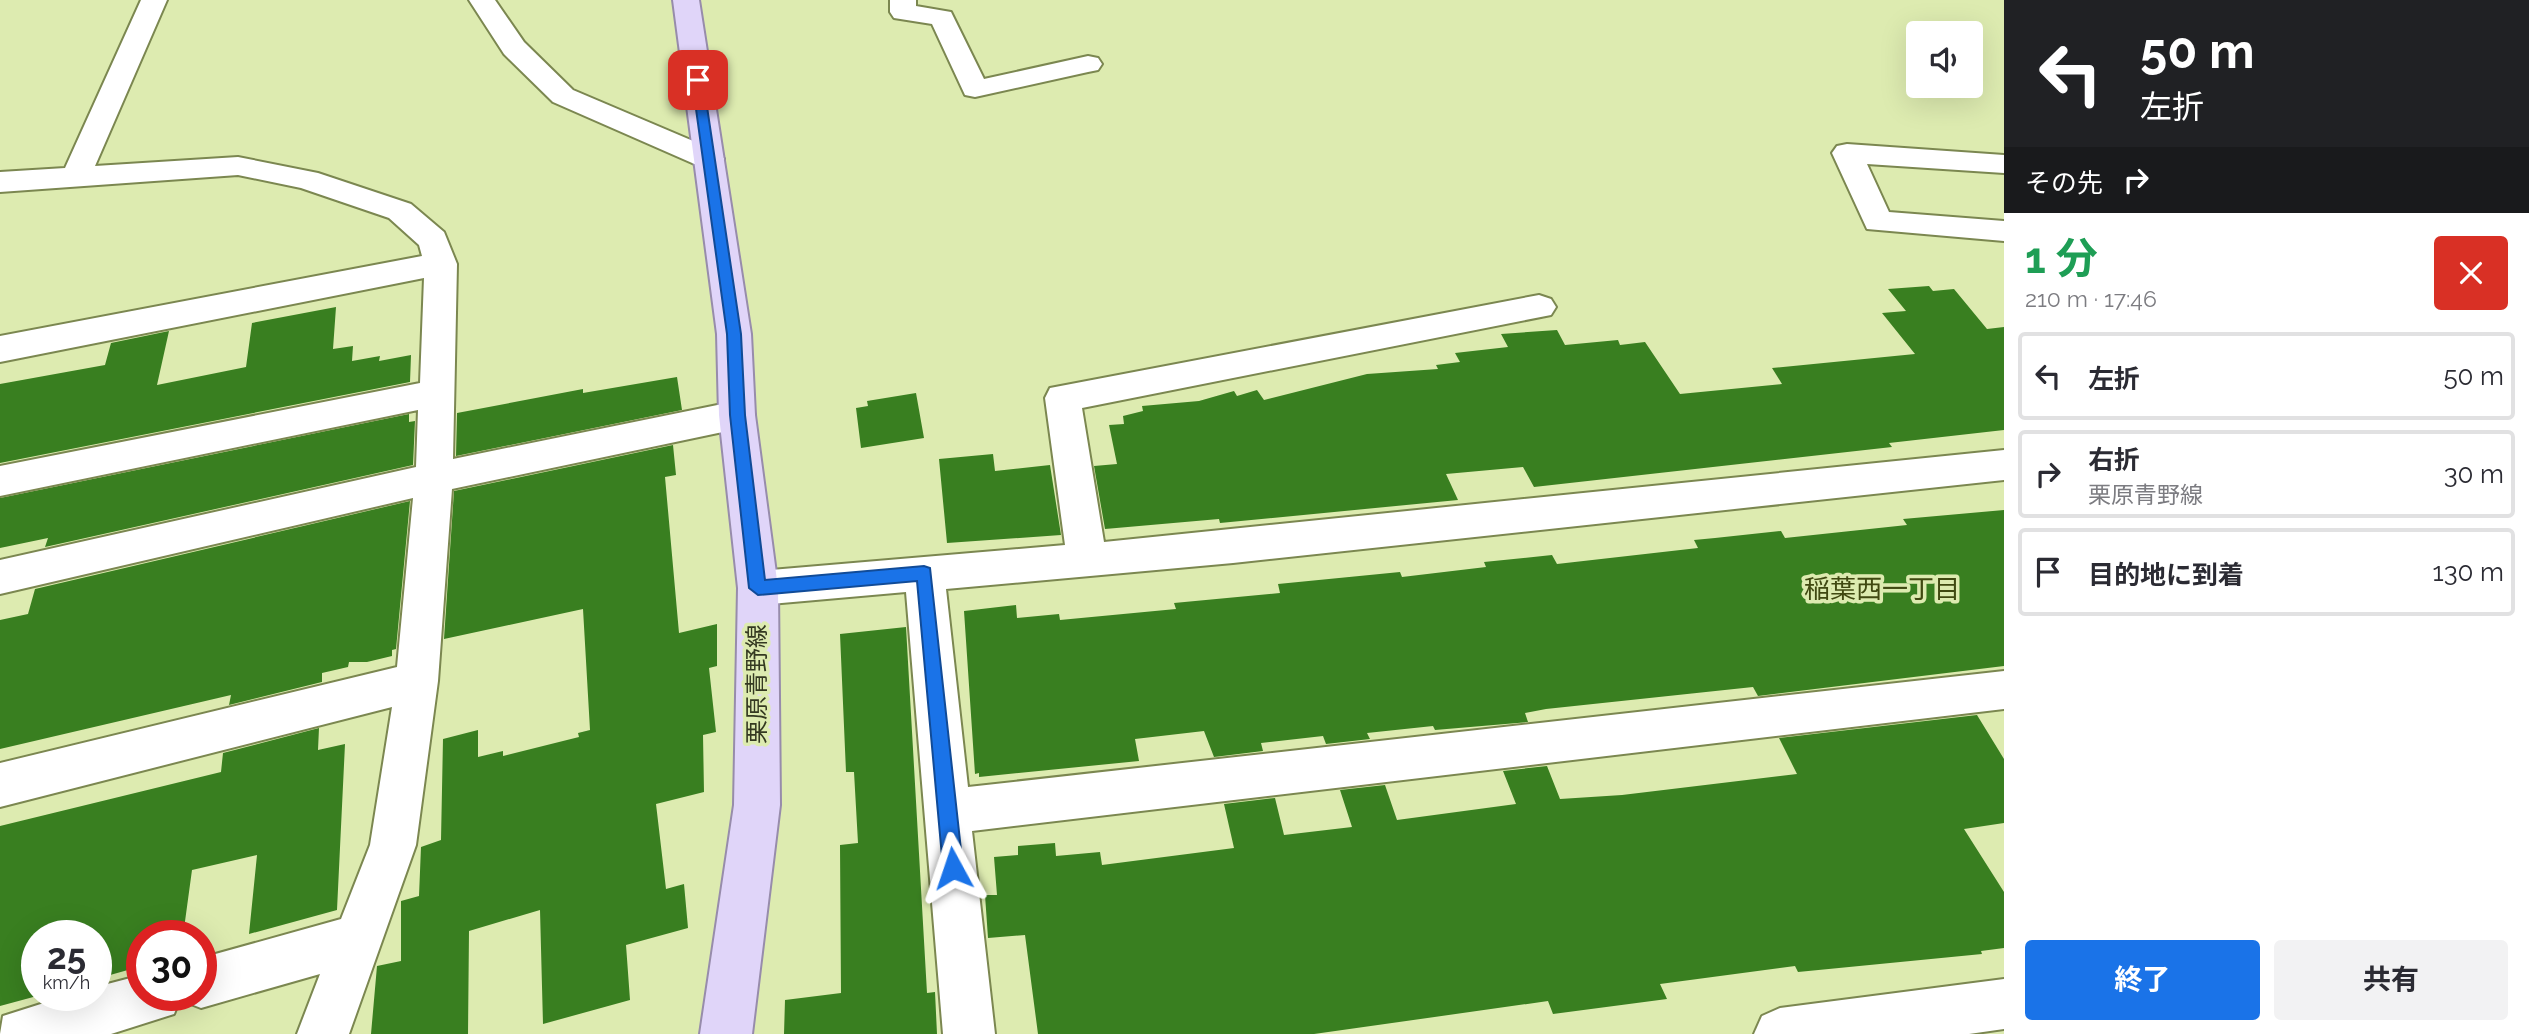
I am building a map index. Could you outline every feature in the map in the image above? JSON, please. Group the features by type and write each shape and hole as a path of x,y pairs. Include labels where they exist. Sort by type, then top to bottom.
{"main road":[{"name":"栗原青野線","path":"686,0 734,334 737,415 758,588 757,805 726,1034"}],"street":[{"path":"76,176 154,0"},
{"path":"482,0 514,48 563,96 709,159"},
{"path":"903,0 903,12 942,18 975,89 1088,64"},
{"path":"2004,164 1847,153 1878,222 2004,232"},
{"path":"0,182 238,166 307,180 400,211 433,240 441,264 434,478 417,681 393,845 323,1034"},
{"path":"0,349 441,264"},
{"path":"1087,560 1063,398 1539,307"},
{"path":"0,481 436,393"},
{"path":"0,577 434,478 737,415"},
{"path":"758,588 1261,545 2004,465"},
{"path":"924,573 969,1034"},
{"path":"0,785 417,681"},
{"path":"948,813 2004,690"},
{"path":"217,979 358,939"},
{"path":"21,1034 126,1004"},
{"path":"1780,1034 1913,1025 2004,1004"}],"building":[{"path":"1929,286 1933,291 1954,289 1987,329 2004,327 2004,430 1889,443 1892,447 1534,487 1523,467 1446,474 1458,500 1220,523 1219,519 1105,529 1094,466 1117,464 1109,425 1124,424 1123,416 1143,411 1142,406 1199,401 1234,391 1237,396 1257,390 1264,400 1367,374 1438,369 1436,365 1460,362 1455,353 1508,347 1501,334 1557,330 1565,345 1618,340 1620,345 1645,342 1680,394 1782,384 1772,368 1915,354 1882,313 1906,311 1888,289"},
{"path":"336,307 333,349 353,346 352,361 380,356 379,361 411,355 410,382 0,463 0,384 105,365 111,343 169,331 157,385 246,367 252,323"},
{"path":"677,377 682,410 456,456 457,413 583,389 583,393"},
{"path":"916,393 924,438 861,448 856,408 868,406 867,401"},
{"path":"409,414 409,422 415,421 413,465 45,547 48,538 0,548 0,498"},
{"path":"673,445 676,475 665,477 679,633 717,624 717,666 709,668 716,732 703,735 704,792 656,804 666,889 684,884 688,928 626,945 630,1000 543,1024 540,910 469,931 468,1034 371,1034 377,966 401,961 401,901 419,896 421,847 441,840 443,739 478,730 478,757 503,751 503,756 579,737 578,733 590,730 583,609 444,639 454,491"},
{"path":"993,454 995,471 1050,465 1061,535 947,543 939,459"},
{"path":"410,501 396,649 392,650 392,656 367,662 349,662 348,667 322,673 322,682 229,705 231,695 0,749 0,620 28,614 35,589"},
{"path":"2004,510 2004,666 1758,696 1753,687 1546,709 1525,713 1528,722 1435,730 1433,726 1367,733 1370,739 1326,744 1323,736 1261,743 1263,751 1214,757 1204,731 1135,739 1139,761 979,777 979,773 975,774 964,611 1016,605 1017,618 1059,614 1060,620 1176,609 1174,603 1280,593 1278,584 1400,572 1402,577 1486,567 1484,562 1552,555 1557,564 1698,548 1694,540 1781,531 1785,538 1907,525 1903,519"},
{"path":"906,627 927,993 935,992 937,1034 784,1034 785,1000 841,993 840,845 858,843 854,772 846,772 840,634"},
{"path":"1977,715 2004,759 2004,823 1964,829 2004,892 2004,948 1981,951 1982,954 1798,972 1795,966 1660,984 1667,999 1553,1014 1548,1001 1314,1034 1038,1034 1025,935 988,938 985,895 997,895 994,857 1018,855 1018,846 1055,843 1056,856 1100,852 1102,865 1234,848 1224,804 1275,798 1284,835 1352,827 1340,790 1385,785 1397,820 1516,804 1503,771 1547,766 1560,799 1622,795 1797,774 1779,738"},
{"path":"319,728 318,750 345,744 337,910 249,934 257,855 192,870 185,920 126,920 126,971 112,974 112,920 21,920 21,1000 0,1006 0,826 221,772 223,753"}],"district":[{"name":"稲葉西一丁目","path":"1882,589"}],"route":[{"path":"698,80 734,334 737,415 758,588 924,573 953,868"}]}
